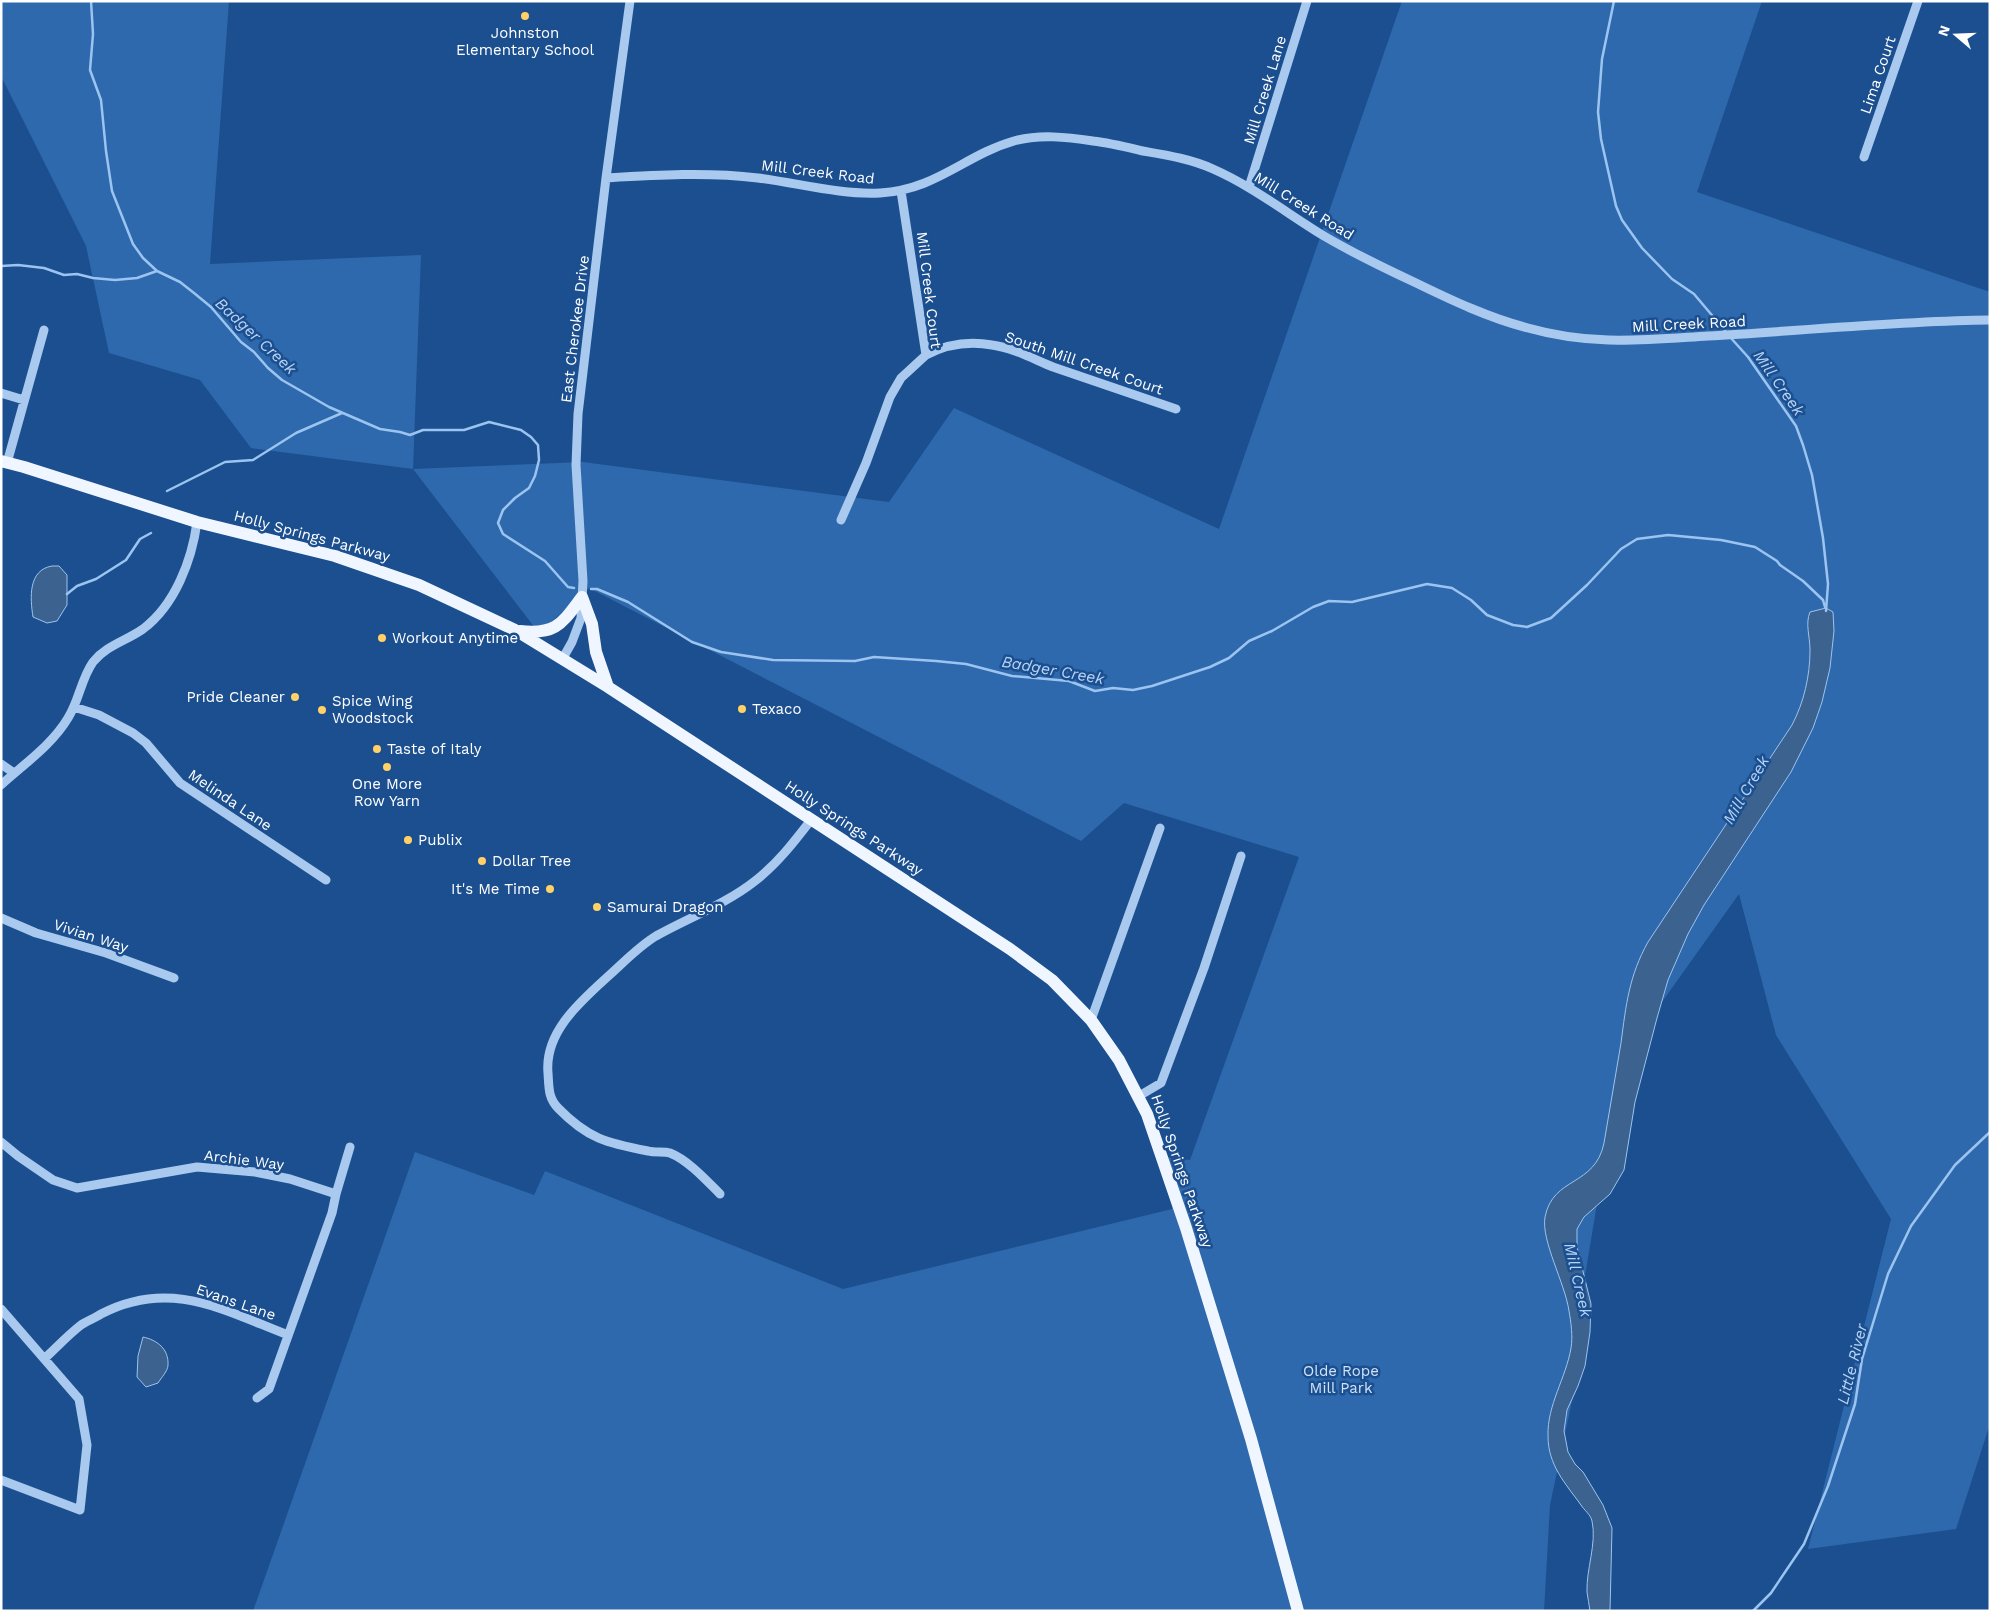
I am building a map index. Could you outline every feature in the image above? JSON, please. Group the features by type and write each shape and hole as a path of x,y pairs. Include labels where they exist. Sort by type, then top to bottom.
{"main road":[{"name":"Holly Springs Parkway","path":"4,462 197,522 302,547 381,571 437,592 515,630 563,658 960,915 1025,960 1057,985 1091,1020 1119,1060 1147,1114 1186,1228 1251,1439 1298,1611"},
{"path":"515,630 535,633 560,625 582,597"},
{"path":"582,597 592,624 596,652 608,688"}],"street":[{"name":"East Cherokee Drive","path":"563,658 578,629 581,618 582,597 576,465 578,414 606,178 630,1"},
{"name":"Mill Creek Lane","path":"1249,187 1306,1"},
{"name":"Lima Court","path":"1864,157 1918,1"},
{"name":"Mill Creek Road","path":"606,178 713,174 760,178 850,192 878,193 901,191 926,184 1006,144 1043,136 1092,141 1175,157 1210,167 1249,187 1275,206 1376,264 1467,306 1530,329 1576,339 1604,341 1742,334 1906,322 1990,320"},
{"name":"Mill Creek Court","path":"841,520 866,463 890,396 901,378 926,355 901,191"},
{"path":"4,462 44,330"},
{"name":"South Mill Creek Court","path":"926,355 941,347 964,343 993,345 1019,352 1050,366 1176,409"},
{"path":"1,393 24,400"},
{"path":"1,785 60,731 74,707 86,674 96,659 108,648 137,633 150,623 174,591 187,565 194,543 197,522"},
{"name":"Melinda Lane","path":"74,707 98,715 133,733 146,742 180,783 326,880"},
{"path":"1,764 14,774"},
{"path":"720,1194 691,1167 670,1153 649,1152 602,1141 584,1132 557,1107 550,1096 548,1056 562,1025 571,1011 636,951 654,937 736,894 755,881 792,845 811,820"},
{"path":"1091,1020 1160,828"},
{"path":"1139,1096 1162,1083 1201,977 1241,856"},
{"name":"Vivian Way","path":"1,918 36,933 106,953 174,978"},
{"name":"Archie Way","path":"1,1142 53,1180 77,1188 197,1168 255,1172 290,1179 336,1194"},
{"path":"257,1398 269,1389 332,1213 350,1147"},
{"name":"Evans Lane","path":"44,1359 82,1324 119,1305 149,1298 182,1298 217,1308 288,1335"},
{"path":"1,1309 79,1399 87,1445 80,1510 1,1480"}],"green space":[{"path":"1,1 229,1 210,264 421,255 413,469 251,448 200,380 109,353 86,246 1,76"},
{"name":"Olde Rope Mill Park","path":"1402,1 1762,1 1697,192 1990,292 1990,1424 1956,1529 1808,1549 1891,1219 1776,1035 1739,894 1622,1058 1624,1170 1600,1186 1583,1288 1591,1311 1550,1505 1544,1611 253,1611 415,1152 534,1195 545,1171 843,1289 1172,1209 1178,1193 1167,1157 1190,1160 1299,857 1124,803 1081,841 589,588 539,633 413,469 583,462 889,502 954,408 1219,529"}],"water":[{"path":"52,566 59,566 67,575 67,605 57,621 47,623 33,617 31,594 32,586 38,573"},
{"path":"1826,608 1833,612 1834,631 1830,668 1822,702 1813,728 1791,772 1704,905 1688,934 1668,980 1657,1018 1635,1102 1624,1170 1610,1194 1584,1217 1577,1229 1577,1247 1591,1304 1590,1332 1585,1366 1567,1410 1564,1431 1568,1452 1603,1505 1612,1528 1610,1611 1590,1611 1587,1584 1593,1538 1592,1521 1558,1473 1549,1446 1548,1425 1550,1413 1569,1359 1572,1334 1567,1300 1546,1238 1545,1217 1549,1204 1556,1194 1583,1175 1599,1157 1604,1143 1627,1003 1636,967 1648,942 1792,725 1803,698 1809,669 1808,626 1810,612"},
{"path":"143,1337 153,1340 161,1346 168,1359 167,1370 158,1383 146,1387 137,1377 138,1356"}],"waterway":[{"name":"Badger Creek","path":"91,1 93,34 90,70 101,100 112,191 133,244 143,258 157,271 180,282 211,307 241,342 254,352 282,380 329,407 380,429 410,435 423,430 464,430 489,422 521,430 531,437 538,445 539,460 535,476 529,488 503,510 498,523 503,534 545,561 568,587 574,588"},
{"name":"Mill Creek","path":"1614,1 1602,59 1598,112 1601,139 1616,206 1622,220 1642,248 1672,279 1694,294 1727,333"},
{"path":"1,266 18,265 44,268 64,275 77,274 115,280 137,278 157,271"},
{"name":"Mill Creek","path":"1730,337 1748,357 1796,426 1803,445 1812,475 1823,538 1828,584 1826,611"},
{"path":"167,491 225,462 253,460 296,433 342,413"},
{"path":"67,594 77,586 96,579 126,560 140,539 151,533"},
{"name":"Badger Creek","path":"591,589 597,589 628,602 692,642 721,652 773,660 855,661 874,657 966,664 1012,676 1069,681 1095,691 1113,688 1133,690 1152,686 1210,667 1229,658 1249,641 1272,631 1313,607 1329,601 1352,602 1427,584 1452,588 1471,600 1487,615 1513,625 1527,627 1551,618 1587,585 1621,549 1637,539 1668,535 1721,540 1755,547 1803,581 1823,600 1825,607"},
{"name":"Little River","path":"1753,1611 1771,1593 1804,1544 1828,1486 1855,1404 1862,1359 1888,1274 1911,1226 1955,1165 1990,1132"}],"place":[{"name":"Johnston Elementary School","path":"525,16"},
{"name":"Workout Anytime","path":"382,638"},
{"name":"Pride Cleaner","path":"295,697"},
{"name":"Texaco","path":"742,709"},
{"name":"Spice Wing Woodstock","path":"322,710"},
{"name":"Taste of Italy","path":"377,749"},
{"name":"One More Row Yarn","path":"387,767"},
{"name":"Publix","path":"408,840"},
{"name":"Dollar Tree","path":"482,861"},
{"name":"It's Me Time","path":"550,889"},
{"name":"Samurai Dragon","path":"597,907"}]}
